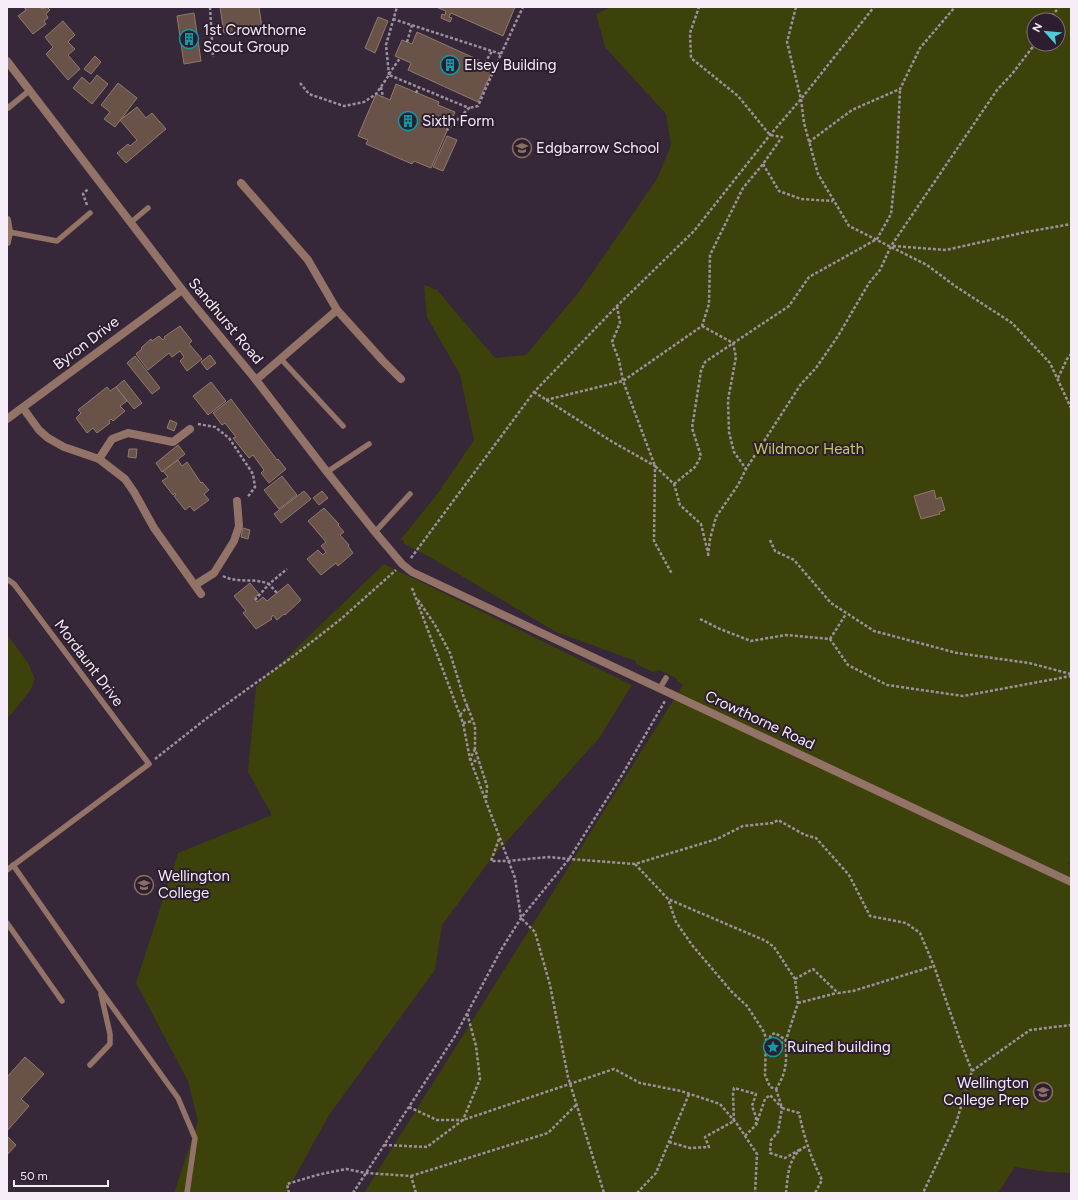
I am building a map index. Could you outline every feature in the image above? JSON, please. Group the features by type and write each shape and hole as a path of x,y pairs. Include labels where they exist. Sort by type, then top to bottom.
{"street":[{"name":"Sandhurst Road","path":"7,61 182,290 256,380 375,532 402,564 412,572 436,584"},
{"path":"241,183 308,260 337,310 401,379"},
{"path":"7,220 9,232 7,242"},
{"name":"Byron Drive","path":"7,419 182,290"},
{"path":"256,380 337,310"},
{"path":"23,408 39,430 48,438 64,447 99,459 125,479 154,528 201,594"},
{"path":"99,459 112,439 128,433 173,442 190,429"},
{"path":"195,585 216,572 234,541 239,526 237,505"},
{"name":"Crowthorne Road","path":"436,584 1071,882"}],"lane":[{"path":"7,106 8,108 30,90"},
{"path":"130,223 148,208"},
{"path":"9,232 57,241 90,213"},
{"path":"281,359 343,426"},
{"path":"327,472 369,444"},
{"path":"375,532 410,494"},
{"name":"Mordaunt Drive","path":"7,579 14,584 149,764"},
{"path":"660,688 666,678"},
{"path":"7,870 149,764"},
{"path":"13,865 101,992 178,1098 195,1138 187,1193"},
{"path":"7,923 62,1001"},
{"path":"90,1065 110,1044 110,1034 101,992"}],"path":[{"path":"210,7 213,57"},
{"path":"389,75 386,45 397,7"},
{"path":"447,130 469,108 478,106 522,7"},
{"path":"546,400 623,380 702,326 709,304 710,255 743,188 763,164 782,137 770,135 738,96 691,58 690,33 699,7"},
{"path":"796,7 787,42 801,99 804,123 818,174 849,226 928,265 955,286 1012,322 1050,363 1071,408"},
{"path":"411,558 534,392 617,306 694,231 874,7"},
{"path":"674,484 695,467 701,456 692,428 701,372 705,362 789,306 809,277 877,239 891,214 897,157 900,89 920,48 955,7"},
{"path":"393,19 501,54"},
{"path":"406,42 412,25"},
{"path":"485,63 492,51"},
{"path":"534,392 611,441 655,466 674,484 680,505 701,524 708,556 710,539 716,517 738,485 746,469 801,384 816,368 838,336 869,283 880,270 891,246 997,90 1012,74 1029,52"},
{"path":"300,83 309,94 344,106 364,102 376,94 400,58"},
{"path":"389,75 469,108"},
{"path":"381,86 383,97"},
{"path":"416,92 419,87"},
{"path":"809,142 852,110 900,89"},
{"path":"763,164 779,191 801,200 834,201"},
{"path":"88,189 83,194 90,213"},
{"path":"891,246 946,250 1026,232 1071,224"},
{"path":"617,306 620,323 612,342 619,360 623,380 655,466 654,541 672,574"},
{"path":"702,326 732,343 736,356 728,400 729,432 734,452 746,469"},
{"path":"1057,379 1071,354"},
{"path":"190,429 199,424 215,427 229,438 253,474 255,487 237,505"},
{"path":"770,540 774,551 794,560 831,603 874,631 958,653 1029,663 1071,675"},
{"path":"149,764 207,718 296,655 341,619 402,564"},
{"path":"255,600 269,584 287,569"},
{"path":"216,572 224,577 236,581 247,579 261,581 269,584 276,593"},
{"path":"412,588 463,723 470,759 515,878 521,918 534,932 550,985 570,1084 604,1193"},
{"path":"415,596 435,625 450,654 475,726 475,749 487,786 486,801"},
{"path":"830,639 846,614"},
{"path":"700,619 720,629 751,641 786,635 830,639"},
{"path":"830,639 848,665 887,685 963,696 1071,675"},
{"path":"353,1193 455,1036 501,950 521,918 569,860 622,775 670,693"},
{"path":"460,715 468,706"},
{"path":"463,723 473,721"},
{"path":"470,759 475,749"},
{"path":"470,759 479,762"},
{"path":"499,839 491,861 508,861 549,856 569,860 635,864 717,840 743,826 773,823 778,820 805,835 816,838 849,875 870,916 906,923 920,933 934,966 972,1071"},
{"path":"635,864 668,899 766,941 774,947 795,979 798,1003 786,1040 787,1057 783,1079 776,1089"},
{"path":"668,899 676,922 692,945 726,986 747,1006 764,1032 767,1040 765,1075 770,1087 776,1089"},
{"path":"798,1003 838,993 853,991 934,966"},
{"path":"795,979 813,969 838,993"},
{"path":"384,1145 428,1147 463,1120 480,1079 476,1046 467,1013"},
{"path":"923,1193 930,1175 956,1123 972,1071 1030,1030 1071,1026"},
{"path":"767,1040 775,1033 786,1040"},
{"path":"767,1040 776,1047 786,1040"},
{"path":"409,1107 437,1120 463,1120 614,1069 640,1083 689,1094 720,1104 757,1154 755,1193"},
{"path":"734,1121 732,1094 734,1088 756,1094 752,1106 756,1117 756,1125"},
{"path":"776,1089 782,1108 778,1132 771,1140 770,1153 785,1158 807,1146"},
{"path":"637,1193 656,1173 689,1094"},
{"path":"744,1136 756,1125 765,1099 770,1095 782,1108 799,1113 807,1146 822,1180 815,1193"},
{"path":"288,1193 287,1184 317,1175 346,1169 366,1173 411,1176 548,1133 576,1105"},
{"path":"669,1142 690,1148 709,1146 704,1137 734,1121"},
{"path":"786,1193 789,1166 801,1149"},
{"path":"411,1176 416,1193"}],"green space":[{"name":"Wildmoor Heath","path":"611,7 1071,7 1071,864 1067,862 1071,866 1071,1173 1049,1172 1015,1167 998,1193 364,1193 683,685 677,681 676,678 659,670 653,672 636,664 636,661 556,632 428,556 403,543 404,541 401,539 438,493 474,440 460,375 427,317 424,285 437,290 495,358 526,355 579,292 657,179 671,145 666,114 605,47 596,14"},
{"path":"384,564 632,685 599,738 491,859 442,925 435,970 329,1115 286,1193 174,1193 198,1121 188,1081 136,983 178,853 272,815 248,772 256,687"},
{"path":"7,634 28,663 35,679 30,691 7,719"}],"building":[{"path":"24,7 41,7 42,9 47,7 50,10 46,14 48,18 44,21 46,24 33,34 18,16 26,10"},
{"path":"220,7 259,7 262,28 224,33"},
{"path":"436,7 515,7 503,36 451,13 449,17 452,18 450,22 441,18 442,14 445,15 446,11"},
{"name":"1st Crowthorne Scout Group","path":"194,13 201,61 184,64 177,16"},
{"path":"378,17 388,21 375,53 365,48"},
{"path":"63,21 75,35 68,42 75,49 68,55 80,69 68,80 46,54 53,47 45,37"},
{"name":"Elsey Building","path":"417,32 494,67 478,102 408,70 411,63 395,56 402,40 412,44"},
{"path":"95,56 101,62 91,74 84,69"},
{"path":"97,75 108,84 92,104 73,88 82,77 90,84"},
{"path":"118,83 137,98 115,127 104,119 110,112 101,105"},
{"name":"Sixth Form","path":"396,84 439,102 438,105 455,112 431,168 414,161 412,164 366,144 368,140 358,136 376,94 390,100"},
{"path":"137,107 146,118 152,113 166,129 126,163 117,153 128,144 130,146 137,140 120,120"},
{"path":"447,136 457,140 443,171 433,167"},
{"path":"180,326 192,341 189,344 202,359 187,371 180,361 184,357 180,351 172,357 169,353 148,370 136,354 151,339 152,341 159,336 163,340 165,338 164,337"},
{"path":"210,355 216,363 207,370 201,362"},
{"path":"135,356 160,388 152,394 127,363"},
{"path":"124,380 142,403 134,409 116,387"},
{"path":"211,382 226,401 208,415 193,396"},
{"path":"107,387 110,391 116,387 127,401 120,406 125,411 113,421 111,419 109,421 110,423 97,433 93,428 87,433 76,418 81,413 78,410"},
{"path":"231,399 277,460 278,459 286,469 269,483 261,473 264,470 253,455 249,458 233,438 236,437 225,423 222,425 213,413"},
{"path":"170,420 177,423 174,431 167,428"},
{"path":"178,445 185,454 162,472 156,463"},
{"path":"129,449 137,449 136,458 128,457"},
{"path":"178,460 182,466 187,462 201,483 202,482 209,490 204,494 209,500 194,511 190,506 185,510 174,496 176,495 175,493 173,495 162,481 168,477 163,471"},
{"path":"282,476 297,495 279,509 264,490"},
{"path":"934,490 936,499 941,497 945,510 939,512 940,514 921,519 914,496"},
{"path":"304,491 311,499 281,523 274,514"},
{"path":"322,491 328,498 319,505 313,498"},
{"path":"324,508 339,524 338,525 344,532 340,535 349,545 348,546 353,553 338,566 336,563 321,575 307,559 318,550 323,555 326,552 321,546 326,542 308,521"},
{"path":"243,528 250,530 248,539 241,537"},
{"path":"250,583 259,594 254,598 257,602 263,597 267,601 288,584 301,600 285,615 284,614 277,620 273,615 271,618 272,619 256,629 243,613 246,611 234,596"},
{"path":"25,1057 44,1074 21,1099 29,1106 7,1131 7,1077"},
{"path":"7,1136 16,1145 7,1155"}],"place":[{"name":"1st Crowthorne Scout Group","path":"189,39"},
{"name":"Elsey Building","path":"450,65"},
{"name":"Sixth Form","path":"408,121"},
{"name":"Edgbarrow School","path":"522,148"},
{"name":"Wellington College","path":"144,885"},
{"name":"Ruined building","path":"773,1047"},
{"name":"Wellington College Prep","path":"1043,1092"}]}
